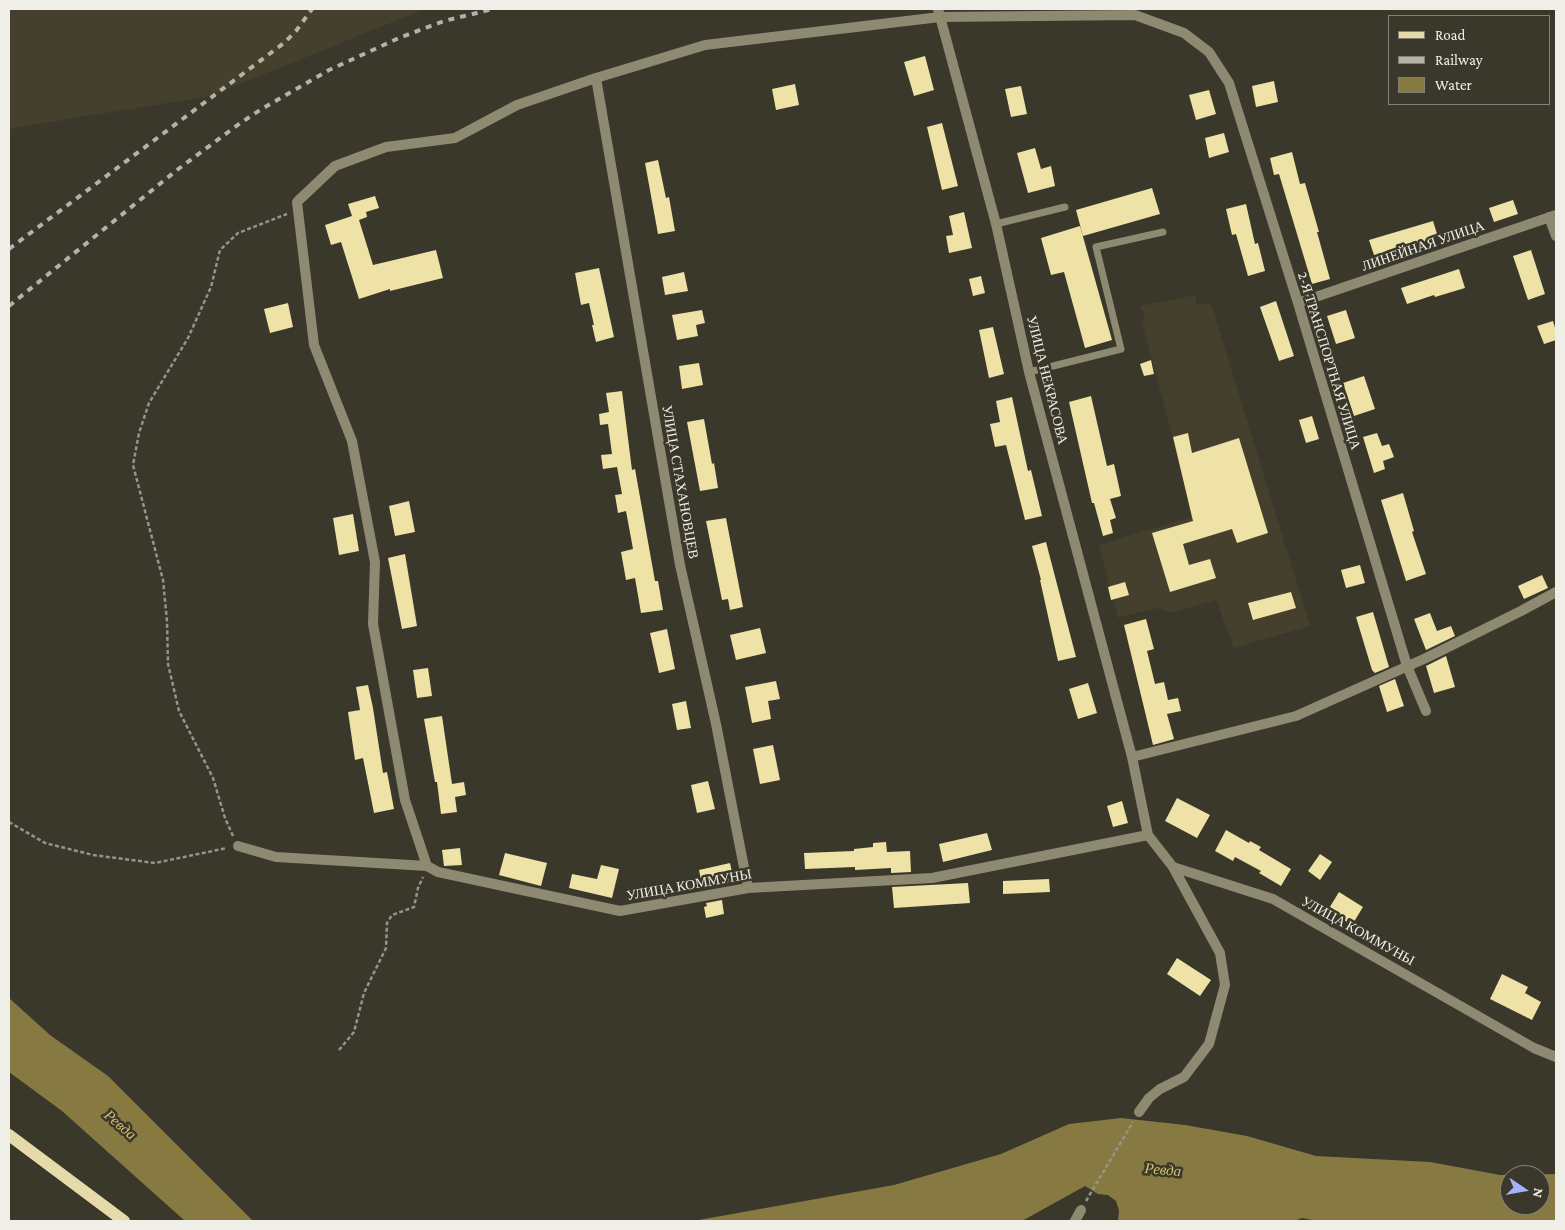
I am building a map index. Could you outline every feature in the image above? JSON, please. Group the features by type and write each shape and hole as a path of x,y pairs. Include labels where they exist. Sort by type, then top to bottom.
{"main road":[{"path":"9,1135 124,1221"}],"street":[{"name":"2-Я ТРАНСПОРТНАЯ УЛИЦА","path":"298,206 335,166 386,147 455,138 517,105 596,78 705,45 939,13 1135,15 1184,33 1208,52 1229,83 1298,303 1407,666 1426,710"},
{"name":"УЛИЦА НЕКРАСОВА","path":"939,13 996,224 1029,372 1132,758"},
{"name":"УЛИЦА СТАХАНОВЦЕВ","path":"596,78 680,565 716,724 748,888"},
{"path":"298,206 314,345 352,441 375,562 373,624 405,800 427,866"},
{"name":"ЛИНЕЙНАЯ УЛИЦА","path":"1298,303 1553,216"},
{"path":"1553,216 1556,236"},
{"path":"1138,1112 1149,1098 1160,1089 1184,1077 1209,1044 1225,984 1220,953 1173,867 1148,835 1132,758 1296,716 1407,666 1556,592"},
{"name":"УЛИЦА КОММУНЫ","path":"238,846 276,857 427,866 438,872 620,911 748,888 932,878 1148,835"},
{"name":"УЛИЦА КОММУНЫ","path":"1173,867 1273,899 1534,1048 1556,1057"},
{"path":"1074,1221 1081,1210"}],"lane":[{"path":"996,224 1065,207"},
{"path":"1029,372 1122,349 1096,247 1163,232"}],"path":[{"path":"9,822 44,843 93,855 155,863 238,846 225,818 213,778 179,711 168,664 168,621 163,580 133,465 139,433 149,403 188,338 211,287 220,250 238,233 298,206"},
{"path":"339,1050 354,1032 364,993 386,948 387,923 392,915 414,907 418,888 427,866"},
{"path":"1081,1210 1138,1112"}],"shaded area":[{"path":"9,9 425,9 210,96 9,129"},
{"path":"1195,295 1197,304 1211,303 1310,626 1234,648 1216,600 1170,613 1158,608 1118,618 1099,545 1191,517 1172,435 1142,323 1145,319 1140,306"}],"water":[{"name":"Ревда","path":"9,998 50,1035 108,1076 253,1221 185,1221 62,1111 9,1072"},
{"name":"Ревда","path":"1121,1118 1185,1125 1247,1136 1316,1156 1430,1162 1500,1175 1500,1215 1550,1215 1550,1174 1556,1174 1556,1221 1318,1221 1302,1218 1294,1221 1118,1221 1119,1211 1116,1201 1108,1195 1098,1194 1085,1186 1022,1221 693,1221 894,1185 1001,1154 1069,1124"}],"building":[{"path":"925,56 934,90 914,96 904,62"},
{"path":"1274,81 1278,102 1256,107 1252,86"},
{"path":"795,84 799,105 776,110 772,89"},
{"path":"1021,86 1027,114 1011,117 1005,89"},
{"path":"1209,90 1216,114 1196,120 1189,95"},
{"path":"942,123 958,186 942,190 927,127"},
{"path":"1224,133 1229,152 1209,158 1205,138"},
{"path":"1035,148 1041,169 1051,166 1055,186 1028,193 1017,153"},
{"path":"1292,152 1300,184 1305,183 1330,279 1312,284 1279,174 1274,175 1270,158"},
{"path":"658,160 666,198 669,197 675,231 658,234 645,163"},
{"path":"1152,188 1160,214 1083,236 1076,210"},
{"path":"375,196 379,208 366,212 367,217 359,220 373,265 436,250 443,278 390,291 390,289 359,299 341,242 331,245 325,225 352,216 348,204"},
{"path":"1513,200 1518,214 1494,222 1489,208"},
{"path":"1246,204 1255,244 1258,243 1265,271 1248,276 1236,234 1232,235 1226,209"},
{"path":"964,212 972,248 949,253 946,236 953,235 949,216"},
{"path":"1433,221 1438,237 1375,258 1369,240"},
{"path":"1080,226 1112,340 1085,348 1064,272 1051,275 1041,238"},
{"path":"1531,250 1545,294 1528,300 1513,256"},
{"path":"599,268 614,337 596,342 589,303 581,305 575,273"},
{"path":"1459,269 1465,288 1407,304 1401,288"},
{"path":"684,272 688,291 665,295 662,277"},
{"path":"981,276 985,293 973,296 969,279"},
{"path":"1276,301 1294,356 1279,361 1260,307"},
{"path":"288,303 293,327 270,333 264,309"},
{"path":"702,310 705,323 696,325 698,336 677,340 672,315"},
{"path":"1346,310 1355,338 1336,344 1327,316"},
{"path":"1553,321 1556,340 1544,344 1537,326"},
{"path":"993,327 1004,374 989,378 979,330"},
{"path":"1151,360 1154,374 1144,376 1140,364"},
{"path":"699,363 703,385 682,389 679,366"},
{"path":"1364,376 1375,409 1354,416 1343,383"},
{"path":"622,391 632,470 635,469 655,581 658,581 663,610 641,613 635,578 626,580 621,552 633,549 626,511 618,513 615,495 622,494 617,467 603,469 601,455 612,454 608,424 600,425 599,414 609,412 606,393"},
{"path":"1091,396 1107,466 1114,464 1121,496 1110,499 1116,518 1110,520 1113,533 1103,536 1094,503 1092,503 1069,402"},
{"path":"1012,397 1028,471 1031,470 1042,516 1025,520 1006,445 995,447 990,424 1000,422 996,401"},
{"path":"1312,416 1319,439 1306,443 1299,420"},
{"path":"704,419 718,488 700,491 687,422"},
{"path":"1188,433 1192,453 1239,438 1268,533 1237,543 1232,529 1183,544 1189,565 1210,559 1216,578 1170,592 1152,533 1193,521 1173,437"},
{"path":"1377,433 1382,446 1389,444 1394,457 1383,461 1385,469 1374,473 1363,437"},
{"path":"1403,493 1414,531 1412,532 1426,574 1406,581 1381,500"},
{"path":"409,501 415,532 395,536 389,506"},
{"path":"353,514 359,551 339,555 333,518"},
{"path":"726,518 743,607 730,610 728,599 722,600 706,521"},
{"path":"1046,542 1076,657 1058,661 1032,546"},
{"path":"405,554 417,626 402,629 388,558"},
{"path":"1360,565 1365,583 1346,588 1341,570"},
{"path":"1542,575 1548,588 1524,599 1518,586"},
{"path":"1125,582 1129,595 1111,600 1108,587"},
{"path":"1291,592 1296,608 1253,620 1248,603"},
{"path":"1373,612 1389,667 1375,673 1372,670 1356,617"},
{"path":"1430,613 1437,631 1451,626 1455,636 1426,650 1414,619"},
{"path":"1146,619 1154,649 1147,651 1155,684 1164,682 1168,700 1178,698 1181,711 1167,714 1174,739 1153,745 1124,625"},
{"path":"760,628 766,653 736,660 730,635"},
{"path":"667,629 675,669 659,673 650,633"},
{"path":"1446,656 1455,687 1434,693 1426,666"},
{"path":"428,668 432,696 417,698 413,670"},
{"path":"1395,679 1404,706 1387,712 1379,686"},
{"path":"776,681 780,699 768,701 771,719 752,723 745,687"},
{"path":"1088,683 1097,713 1078,719 1069,689"},
{"path":"368,685 383,773 387,772 394,809 374,813 363,758 355,760 348,712 360,710 356,687"},
{"path":"686,701 691,728 677,730 672,704"},
{"path":"442,716 452,784 464,782 466,795 455,797 457,812 441,814 437,782 435,782 424,719"},
{"path":"773,745 780,780 760,784 753,749"},
{"path":"708,781 715,809 697,813 691,785"},
{"path":"1177,798 1210,815 1197,838 1165,821"},
{"path":"1122,801 1128,823 1113,827 1107,806"},
{"path":"1226,830 1249,843 1250,841 1261,847 1259,850 1291,869 1281,886 1259,873 1261,871 1235,857 1233,861 1215,851"},
{"path":"987,833 992,850 943,862 939,844"},
{"path":"886,842 887,852 910,851 911,872 891,873 891,868 855,870 855,867 805,869 804,853 854,851 854,849 873,847 873,843"},
{"path":"460,848 462,865 444,866 442,850"},
{"path":"505,853 547,863 541,886 499,875"},
{"path":"1320,854 1332,862 1320,880 1308,871"},
{"path":"730,863 734,881 703,889 699,870"},
{"path":"601,865 619,869 612,898 569,888 572,874 597,879"},
{"path":"1049,879 1050,892 1003,894 1003,881"},
{"path":"968,883 970,903 894,908 892,887"},
{"path":"1339,892 1363,907 1352,925 1328,910"},
{"path":"722,900 724,914 706,918 704,907 707,906 706,903"},
{"path":"1177,958 1211,980 1200,996 1167,974"},
{"path":"1502,974 1528,987 1525,993 1541,1002 1532,1020 1490,999"}],"railway":[{"path":"9,249 284,43 296,31 312,9"},
{"path":"9,306 177,170 260,110 329,70 399,38 444,21 493,9"}]}
